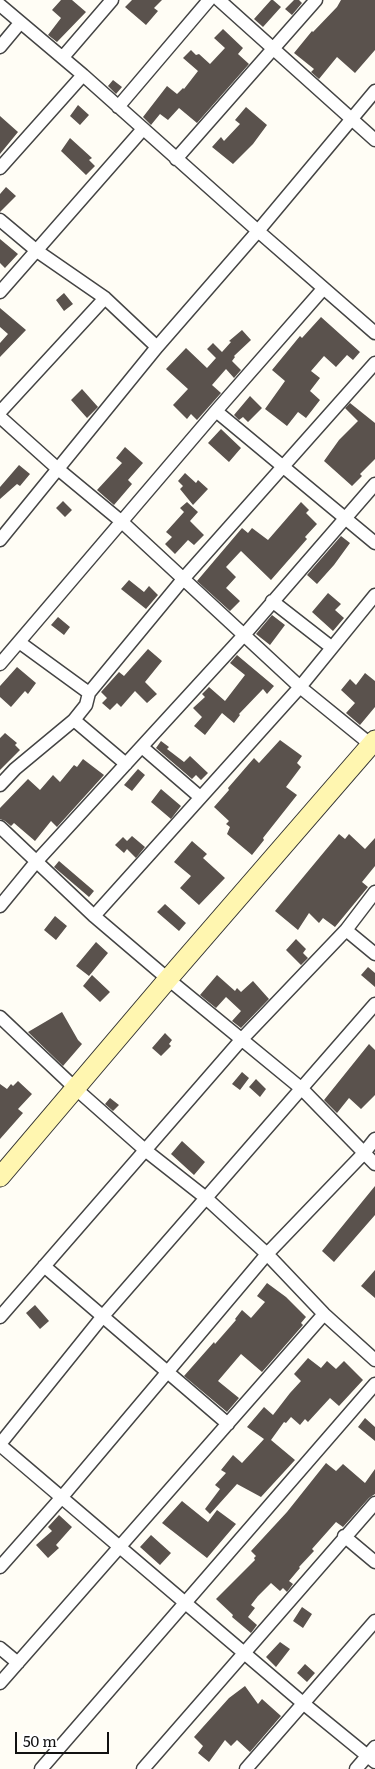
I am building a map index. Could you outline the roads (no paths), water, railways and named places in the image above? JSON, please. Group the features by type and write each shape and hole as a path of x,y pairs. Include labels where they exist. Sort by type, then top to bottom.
{"street":[{"path":"63,57 112,0"},
{"path":"118,107 209,0"},
{"path":"219,0 375,140"},
{"path":"176,159 316,0"},
{"path":"0,2 20,23 63,57 176,159 375,333"},
{"path":"0,47 20,23"},
{"path":"0,168 83,75"},
{"path":"0,540 158,347 375,91"},
{"path":"0,292 143,129"},
{"path":"0,220 37,251 105,298 158,347"},
{"path":"0,664 323,289"},
{"path":"0,412 105,298"},
{"path":"0,785 15,769 74,720 86,705 89,694 184,578 375,363"},
{"path":"216,411 375,543"},
{"path":"0,417 58,469 122,522 300,687 374,744 168,979 0,1177"},
{"path":"0,906 36,862 244,635 375,484"},
{"path":"94,916 300,687 375,595"},
{"path":"272,601 331,648"},
{"path":"19,642 89,694"},
{"path":"74,720 126,764"},
{"path":"142,747 200,798"},
{"path":"0,827 94,916 302,1089 375,1164"},
{"path":"0,1317 242,1040 346,930 375,892"},
{"path":"346,930 375,954"},
{"path":"356,1769 372,1755 304,1704 0,1444 103,1316 375,1004"},
{"path":"2,1022 145,1150 206,1198 268,1254 324,1314 375,1360"},
{"path":"0,1567 62,1497 268,1254 375,1139"},
{"path":"44,1266 228,1424"},
{"path":"0,1684 324,1314"},
{"path":"41,1769 375,1384"},
{"path":"143,1769 344,1536 375,1503"},
{"path":"344,1536 375,1562"},
{"path":"246,1769 375,1622"},
{"path":"0,1648 18,1662"}]}
